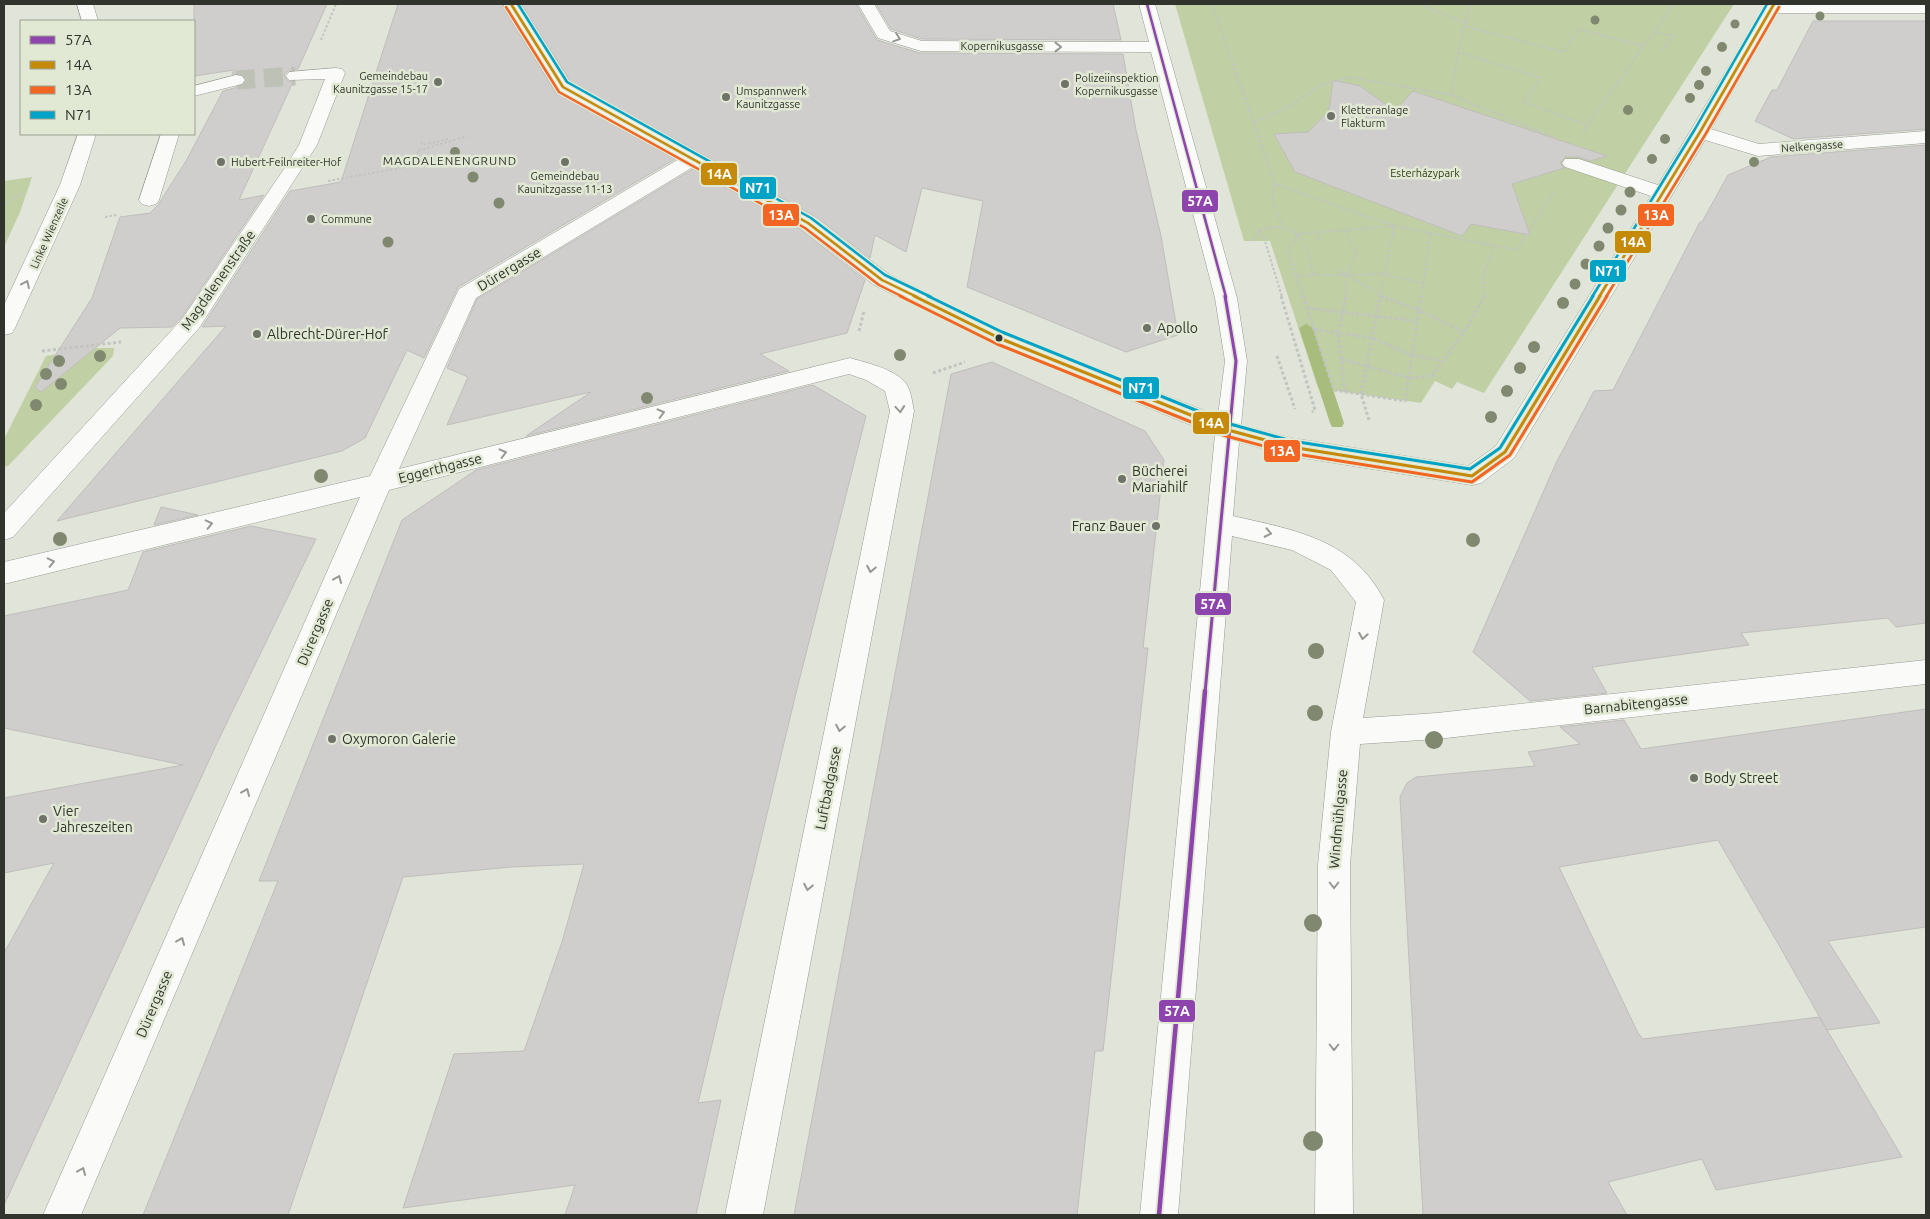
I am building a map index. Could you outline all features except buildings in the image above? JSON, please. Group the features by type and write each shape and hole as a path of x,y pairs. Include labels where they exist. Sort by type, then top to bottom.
{"street":[{"path":"85,4 90,20"},
{"path":"511,4 563,87 694,158 808,223 882,280 999,338 1228,430 1310,450 1393,465 1472,476 1505,452 1700,132 1773,6 1926,8"},
{"name":"Kopernikusgasse","path":"866,4 884,34 921,46 1158,47"},
{"path":"1147,4 1226,298 1236,361 1228,430 1159,1215"},
{"name":"Magdalenenstraße","path":"4,530 191,323 294,169 308,145 336,74 295,76"},
{"path":"195,91 236,80"},
{"name":"Nelkengasse","path":"1700,132 1758,150 1926,137"},
{"name":"Linke Wienzeile","path":"4,328 70,185 87,135"},
{"path":"149,200 170,135"},
{"path":"1576,155 1663,193"},
{"name":"Dürergasse","path":"62,1215 380,483 467,294 694,158"},
{"name":"Eggerthgasse","path":"4,573 380,483 850,366 885,380"},
{"name":"Luftbadgasse","path":"744,1215 902,411 885,380"},
{"name":"Windmühlgasse","path":"1220,523 1299,541 1340,563 1370,600 1346,732 1334,864 1334,1215"},
{"name":"Barnabitengasse","path":"1346,732 1437,726 1926,672"}],"path":[{"path":"1212,4 1275,184 1272,198 1282,226"},
{"path":"1421,4 1465,23"},
{"path":"1451,94 1458,52 1470,4"},
{"path":"1275,184 1394,226 1517,250 1576,155 1587,125 1674,4"},
{"path":"1464,26 1563,52 1579,29 1644,46"},
{"path":"1654,32 1673,36 1662,50"},
{"path":"1458,52 1541,78 1523,102 1587,125"},
{"path":"1254,122 1286,108 1322,85 1350,77 1451,94 1576,155"},
{"path":"323,181 423,164 417,151 467,136"},
{"path":"421,142 423,145 447,139 448,142"},
{"path":"4,205 27,190"},
{"path":"1252,241 1259,230 1282,226 1297,234 1394,226"},
{"path":"1372,429 1361,394 1394,226"},
{"path":"1259,230 1265,241 1315,410 1307,416"},
{"path":"1345,392 1338,333 1341,312 1347,293 1346,274 1357,255 1346,231"},
{"path":"1318,240 1320,233"},
{"path":"1297,234 1288,252 1334,390 1405,400 1431,234"},
{"path":"1297,234 1310,256 1313,276"},
{"path":"1341,359 1409,378 1432,376 1464,332 1486,295 1482,279 1494,246"},
{"path":"1337,269 1380,296 1419,310 1464,332"},
{"path":"1296,276 1384,274 1423,283"},
{"path":"1307,308 1418,321"},
{"path":"1314,329 1372,338 1412,354 1443,361"},
{"path":"42,351 126,342"},
{"path":"885,380 968,361 961,357"}],"green space":[{"name":"Esterházypark","path":"1175,4 1734,4 1484,393 1457,382 1452,389 1435,381 1421,403 1318,388 1270,241 1244,241"},
{"path":"32,177 20,212 4,247 4,181"},
{"path":"97,348 114,348 113,356 8,466 4,467 4,439 46,356"}],"waterway":[{"path":"1306,328 1337,423"}],"tunnel":[{"path":"236,80 295,76"}],"transit line":[{"name":"14A","path":"511,4 563,87 808,223 882,280 999,338 1228,430 1291,447 1472,476 1505,452 1700,132 1774,4"},
{"name":"N71","path":"518,4 567,82 811,218 885,275 1002,332 1230,424 1292,441 1470,469 1500,448 1695,129 1767,4"},
{"name":"57A","path":"1147,4 1226,298 1236,361 1228,430 1159,1215"},
{"name":"13A","path":"506,7 559,92 805,228 879,285 937,315 997,344 1226,436 1290,453 1472,482 1510,455 1705,135 1779,7"}],"place":[{"name":"Gemeindebau Kaunitzgasse 15-17","path":"438,82"},
{"name":"Polizeiinspektion Kopernikusgasse","path":"1065,84"},
{"name":"Umspannwerk Kaunitzgasse","path":"726,97"},
{"name":"Kletteranlage Flakturm","path":"1331,116"},
{"name":"Hubert-Feilnreiter-Hof","path":"221,162"},
{"name":"Gemeindebau Kaunitzgasse 11-13","path":"565,162"},
{"name":"Commune","path":"311,219"},
{"name":"Apollo","path":"1147,328"},
{"name":"Albrecht-Dürer-Hof","path":"257,334"},
{"name":"Bücherei Mariahilf","path":"1122,479"},
{"name":"Franz Bauer","path":"1156,526"},
{"name":"Oxymoron Galerie","path":"332,739"},
{"name":"Body Street","path":"1694,778"},
{"name":"Vier Jahreszeiten","path":"43,819"}],"district":[{"name":"MAGDALENENGRUND","path":"450,160"}]}
